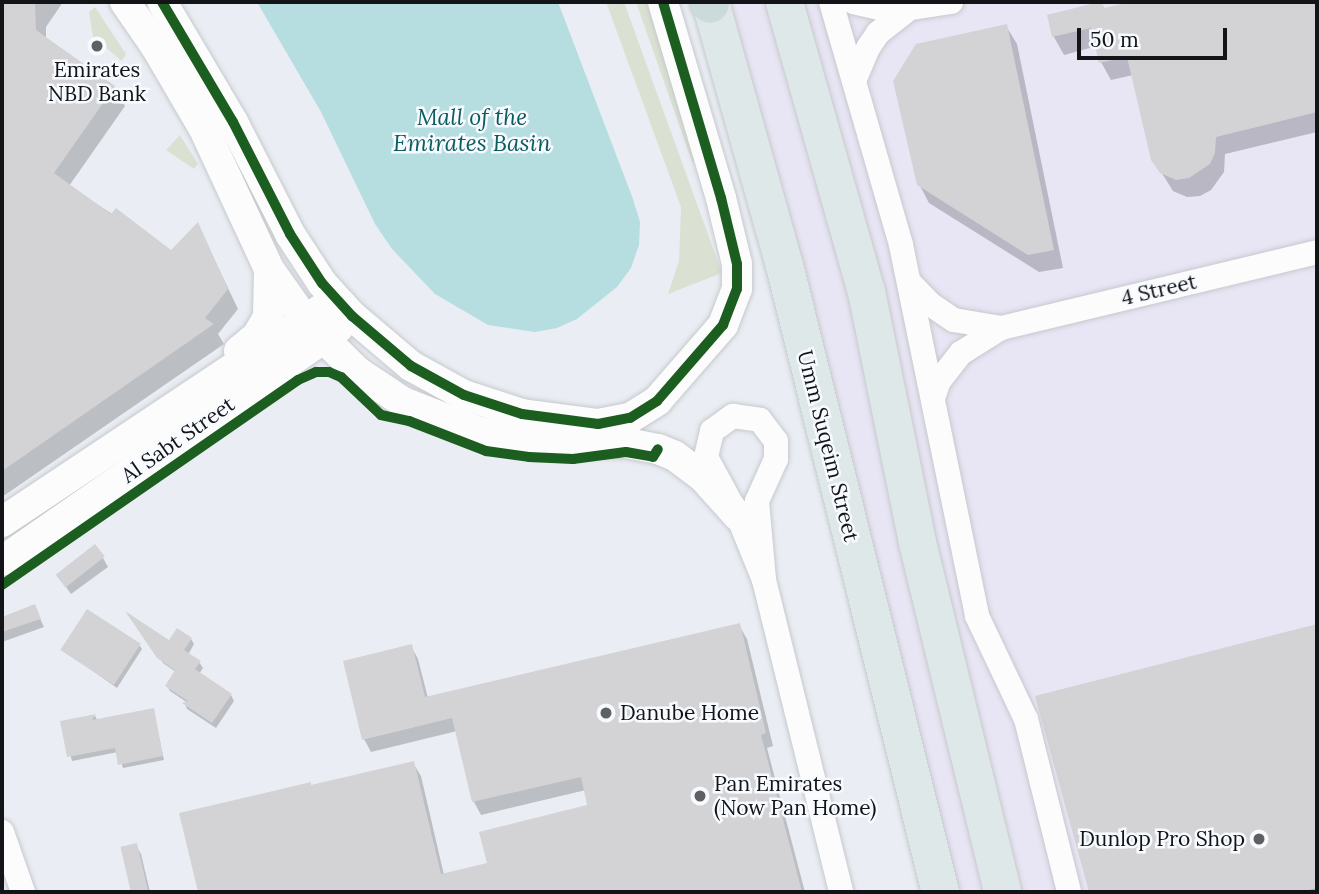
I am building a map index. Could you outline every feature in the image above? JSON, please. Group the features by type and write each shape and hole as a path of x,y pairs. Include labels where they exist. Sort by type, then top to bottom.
{"main road":[{"path":"784,2 866,291 917,542 1002,892"},
{"name":"Umm Suqeim Street","path":"710,3 784,265 940,892"}],"street":[{"path":"125,2 156,47 204,129 269,269 314,330 380,388 454,424 534,442 627,443 658,449 703,477 738,516"},
{"path":"162,2 233,122 290,234 344,308 411,366 464,395 522,414 598,424 637,414 669,390 723,325 734,302 738,276 704,136 663,2"},
{"path":"831,2 889,198 910,283 977,616 1026,719 1069,892"},
{"path":"853,2 877,10 906,11 951,2"},
{"path":"854,81 864,56 878,33 906,11"},
{"name":"4 Street","path":"933,398 939,381 961,353 1001,328 1317,252"},
{"path":"202,390 218,365 257,336 263,327 271,303 269,269"},
{"name":"4 Street","path":"910,283 930,304 954,320 1001,328"},
{"name":"Al Sabt Street","path":"2,561 344,308"},
{"name":"Al Sabt Street","path":"2,522 202,390 314,330"},
{"path":"764,580 757,501 763,483 773,467 777,450 772,433 766,426 760,420 742,415 718,424 706,448 709,465 738,516 764,580 841,892"},
{"path":"2,832 23,892"}],"shaded area":[{"path":"730,2 1317,2 1317,892 955,892"}],"green space":[{"path":"606,2 624,2 722,273 668,294 679,261 681,207"},
{"path":"636,2 654,2 700,160 692,162"},
{"path":"95,7 126,54 122,61 93,37 89,12"},
{"path":"180,135 198,164 194,169 166,150"}],"water":[{"name":"Mall of the Emirates Basin","path":"257,2 558,2 640,222 639,245 631,268 617,287 577,319 557,328 535,332 488,325 435,294 392,249 375,224 321,112"}],"building":[{"path":"2,2 35,2 36,30 115,86 54,173 111,214 116,208 171,250 198,222 228,289 205,318 214,324 2,471"},
{"path":"1102,2 1104,8 1130,2 1317,2 1317,112 1216,137 1215,153 1210,164 1189,178 1176,180 1160,173 1151,160 1127,57 1099,63 1091,28 1052,37 1047,15"},
{"path":"1007,24 1054,250 1028,255 917,185 893,81 916,44"},
{"path":"95,544 105,557 65,587 56,575"},
{"path":"35,604 41,619 2,632 2,617"},
{"path":"87,609 141,644 114,685 60,650"},
{"path":"125,611 169,640 177,628 192,638 184,650 201,661 195,669 232,694 212,723 182,703 188,701 165,686 175,670 157,658"},
{"path":"740,623 766,733 761,735 802,892 198,892 179,813 311,782 311,785 414,761 441,874 487,863 479,832 587,805 581,777 472,802 452,718 362,740 343,661 412,644 425,697"},
{"path":"1317,624 1317,888 1298,892 1089,892 1035,696"},
{"path":"154,708 163,756 118,765 115,748 67,757 60,721 96,714 92,720"},
{"path":"137,843 148,892 131,892 120,847"}],"cycle path":[{"path":"162,2 233,122 290,234 322,283 352,316 411,366 464,395 522,414 598,424 630,418 657,401 723,325 737,289 737,264 721,198 663,2"},
{"path":"2,585 298,380 316,372 329,372 341,377 381,415 409,421 486,451 573,459 626,452 653,457 658,449"}],"place":[{"name":"Emirates NBD Bank","path":"97,46"},
{"name":"Danube Home","path":"606,713"},
{"name":"Pan Emirates (Now Pan Home)","path":"700,796"},
{"name":"Dunlop Pro Shop","path":"1259,839"}]}
